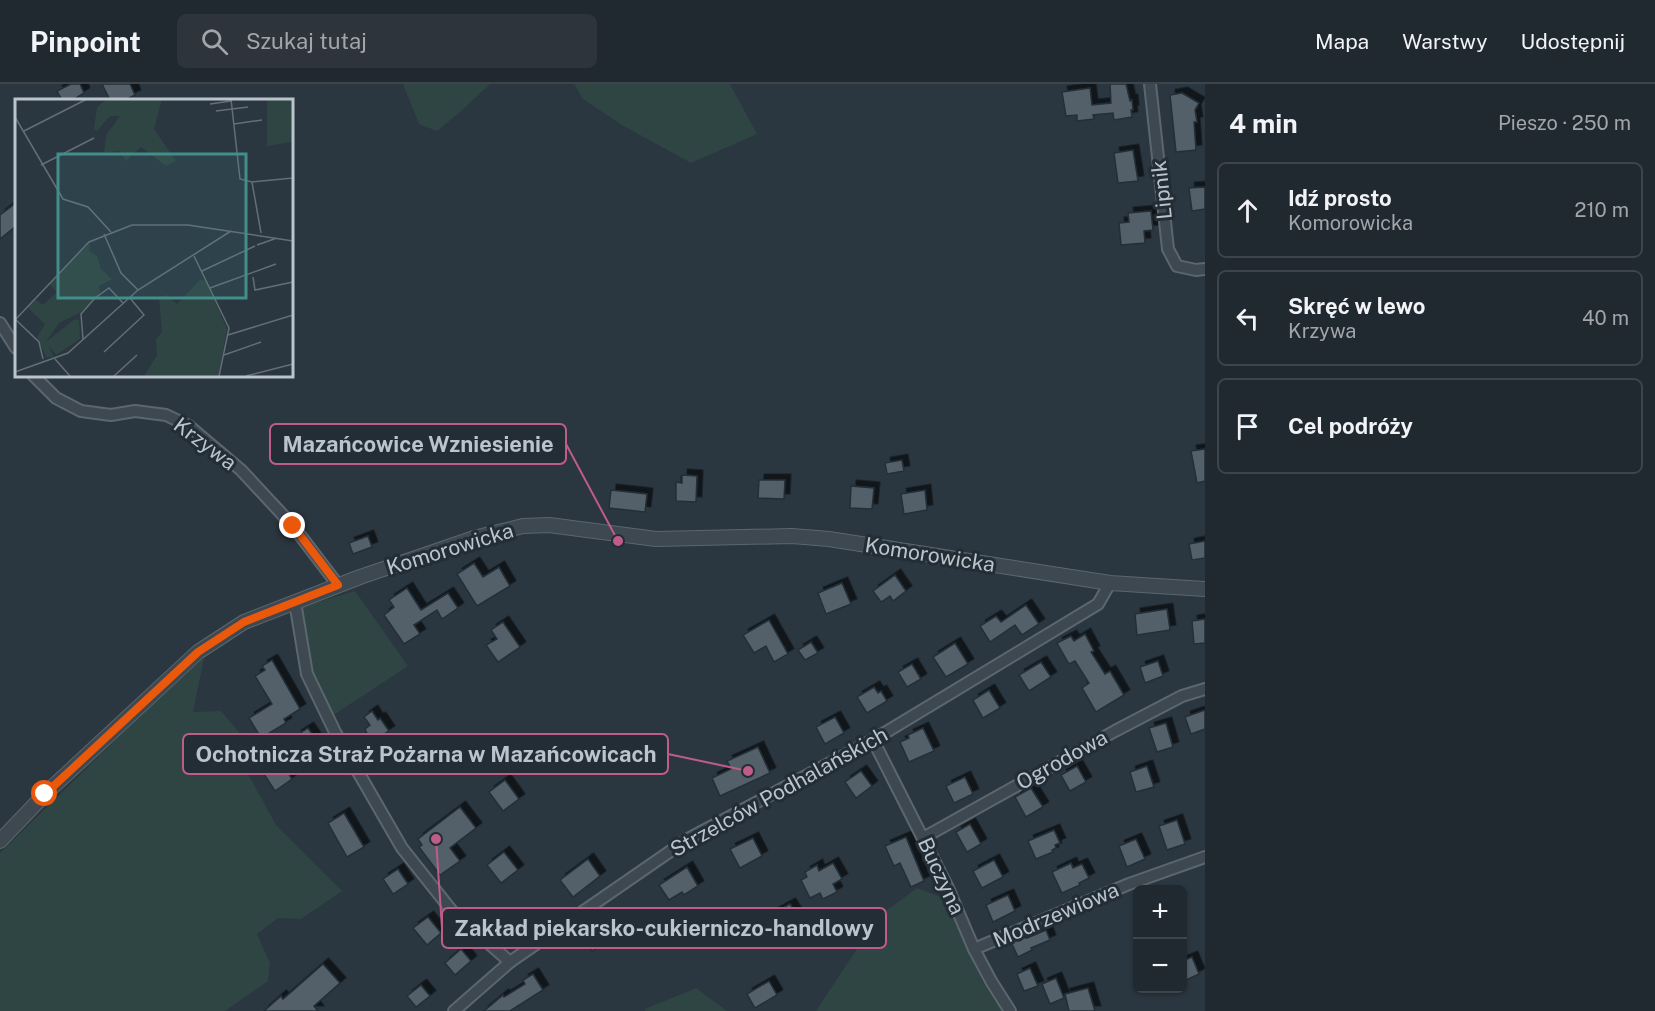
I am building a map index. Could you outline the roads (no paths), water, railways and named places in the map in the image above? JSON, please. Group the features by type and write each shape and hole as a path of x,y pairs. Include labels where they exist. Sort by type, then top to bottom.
{"street":[{"name":"Lipnik","path":"1150,84 1168,249 1176,266 1196,270 1205,268"},
{"path":"0,323 15,346"},
{"name":"Krzywa","path":"34,376 56,398 81,411 111,415 135,411 166,415 189,426 241,470 293,526 338,585"},
{"name":"Komorowicka","path":"0,841 45,794 198,652 244,622 338,585 474,538 523,526 549,525 656,539 792,537 829,539 1110,583 1205,589"},
{"name":"Strzelców Podhalańskich","path":"454,1011 510,962 688,839 873,740 1098,604 1110,583"},
{"path":"295,602 307,674 335,732 402,848 452,911 510,962"},
{"name":"Ogrodowa","path":"923,838 1114,731 1182,696 1205,689"},
{"name":"Buczyna","path":"873,740 948,888 974,949 1010,1011"},
{"name":"Modrzewiowa","path":"974,949 1129,884 1205,857"}],"place":[{"name":"Mazańcowice Wzniesienie","path":"618,541"},
{"name":"Ochotnicza Straż Pożarna w Mazańcowicach","path":"748,771"},
{"name":"Zakład piekarsko-cukierniczo-handlowy","path":"436,839"}]}
